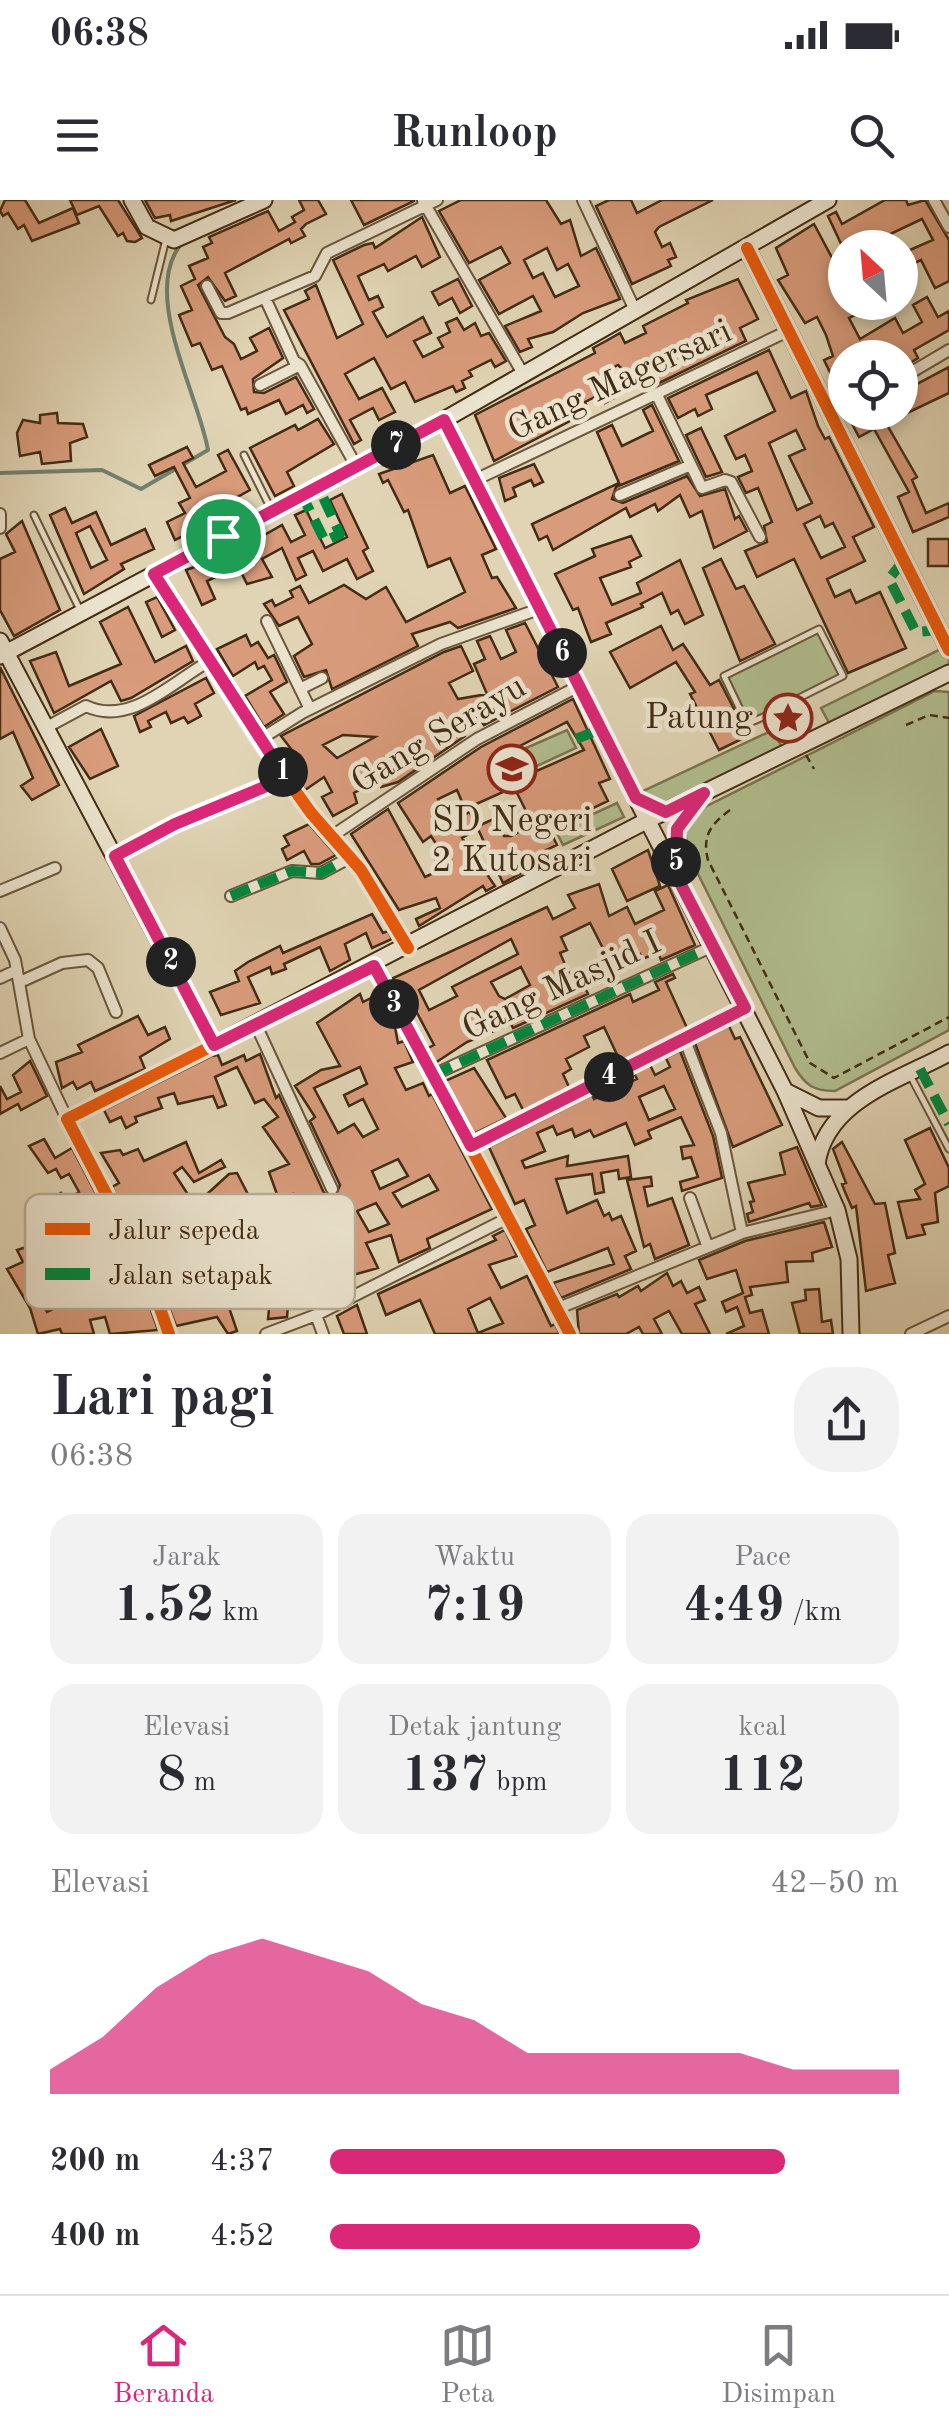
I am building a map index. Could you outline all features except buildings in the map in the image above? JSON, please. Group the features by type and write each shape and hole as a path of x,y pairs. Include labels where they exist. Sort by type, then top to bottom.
{"main road":[{"path":"132,200 147,227 166,239 212,226 264,200"},
{"path":"828,200 444,420 355,464 82,613 3,649 48,727 214,1045 374,966 648,820 949,672"},
{"path":"747,248 788,330 828,397"},
{"path":"444,420 745,1008 817,1164 837,1210 849,1260 852,1334"},
{"path":"846,430 949,650"},
{"path":"921,687 949,686"},
{"path":"676,875 677,829 704,793"},
{"path":"636,798 666,812"},
{"path":"630,831 659,840"},
{"path":"817,1164 820,1146 846,1108 949,1053"},
{"path":"784,1091 819,1108 846,1108"}],"street":[{"path":"583,200 634,308"},
{"path":"934,200 949,226"},
{"path":"206,286 224,314 315,276 322,258 335,248 428,202 522,372"},
{"path":"265,298 294,361 300,365 355,464"},
{"name":"Gang Magersari","path":"476,480 788,330"},
{"path":"918,368 949,350"},
{"path":"260,385 300,365"},
{"path":"656,395 702,488 725,480 731,482 760,537"},
{"path":"620,495 691,465"},
{"path":"0,514 0,528"},
{"path":"154,574 259,740 351,857 408,948"},
{"path":"259,740 310,708 456,637 539,610"},
{"path":"267,621 310,708"},
{"path":"48,727 86,706 104,712 137,706 208,662"},
{"path":"300,689 322,678"},
{"name":"Gang Serayu","path":"332,836 477,739 578,686"},
{"path":"115,856 175,824 286,778"},
{"path":"231,896 292,871 320,873 351,857"},
{"path":"0,892 54,868"},
{"path":"0,928 17,970 29,1039 106,1194"},
{"name":"Gang Masjid I","path":"433,1075 713,946"},
{"path":"20,982 62,963 88,960 98,968 116,1012"},
{"path":"374,966 570,1334"},
{"path":"0,978 17,970"},
{"path":"471,1146 745,1008"},
{"path":"256,1025 332,1188"},
{"path":"684,1038 721,1132 742,1233"},
{"path":"0,1054 29,1039"},
{"path":"67,1120 214,1045"},
{"path":"690,1198 707,1246"},
{"path":"559,1308 742,1233 837,1210"},
{"path":"355,1294 510,1217"},
{"path":"160,1309 169,1334"},
{"path":"266,1334 325,1309"},
{"path":"316,1315 324,1334"},
{"path":"911,1334 949,1316"}],"lane":[{"path":"151,300 166,239"},
{"path":"244,454 271,509"},
{"path":"34,514 82,613"},
{"path":"819,629 843,676 783,707 747,724 724,676 819,629"},
{"path":"783,707 782,722 802,745"},
{"path":"783,707 794,715 802,745"},
{"path":"910,1074 949,1149"}],"path":[{"path":"906,724 929,715 949,718"},
{"path":"730,810 708,830 704,844 708,860 810,1063 821,1074 834,1078 949,1017"}],"green space":[{"path":"819,629 843,676 747,724 724,676"},
{"path":"949,645 949,667 833,730 821,708"},
{"path":"935,691 949,692 949,1030 835,1091 816,1088 795,1068 688,854 685,828 705,807"},
{"path":"567,730 576,748 526,771 517,752"},
{"path":"773,730 785,753 666,811 643,791"},
{"path":"617,803 624,817 563,845 556,831"}],"waterway":[{"path":"0,473 102,470 141,489 208,450 169,315 167,288 171,264 182,243"}],"marked path":[{"path":"301,493 325,541 340,534 317,484"},
{"path":"904,560 889,579 916,632 939,630"},
{"path":"576,739 601,729"},
{"path":"231,896 292,871 321,873 351,857"},
{"path":"433,1075 713,946"},
{"path":"920,1069 949,1124"}],"cycle path":[{"path":"747,248 949,650"},
{"path":"154,574 259,740 311,813 361,870 408,948"},
{"path":"374,966 570,1334"},
{"path":"106,1194 67,1119 214,1045"},
{"path":"160,1309 169,1334"}],"place":[{"name":"Patung","path":"788,718"},
{"name":"SD Negeri 2 Kutosari","path":"512,769"}],"route":[{"path":"444,420 636,798 666,812 704,793 677,829 676,875 745,1008 471,1146 374,966 214,1045 115,856 150,835 247,798 286,778 154,574 223,536 444,420"}]}
